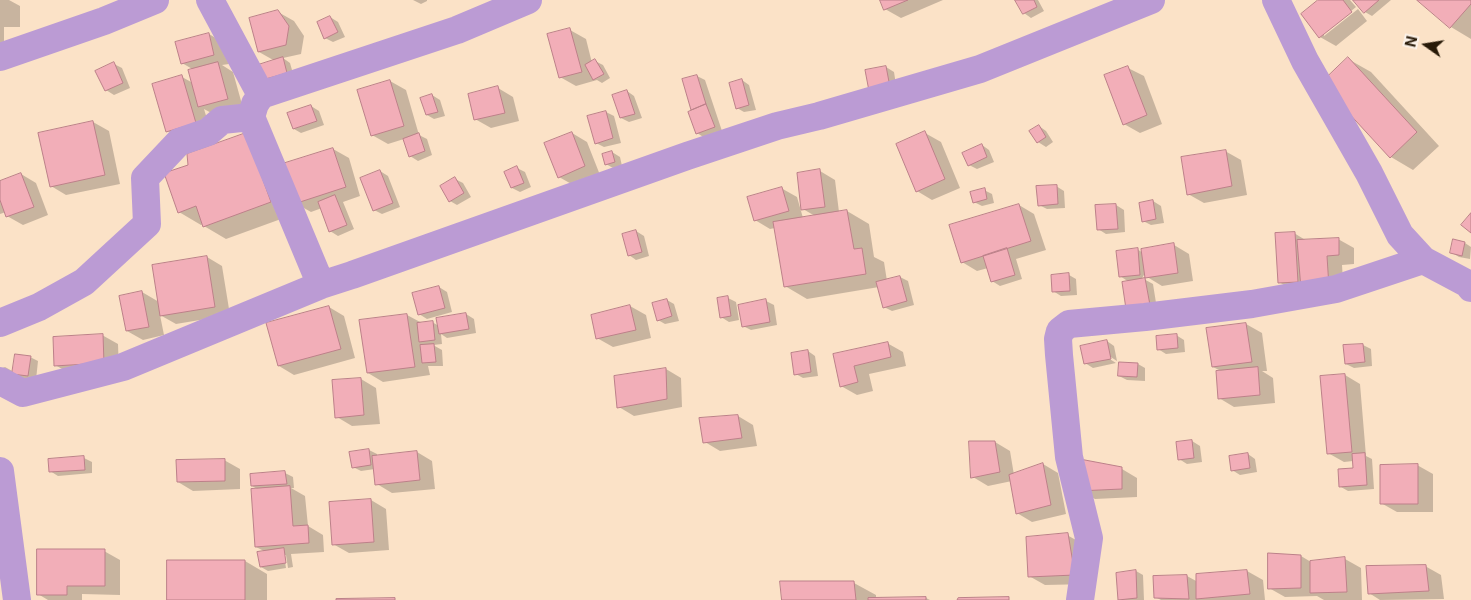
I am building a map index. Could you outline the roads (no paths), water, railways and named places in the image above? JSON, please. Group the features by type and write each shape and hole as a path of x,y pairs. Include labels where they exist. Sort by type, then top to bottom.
{"street":[{"path":"0,57 104,21 155,0"},
{"path":"210,0 256,106 321,285"},
{"path":"0,323 39,307 84,282 147,224 145,178 179,142 208,132 222,120 256,106 458,30 528,0"},
{"path":"0,381 23,393 124,367 321,285 777,126 819,116 980,68 1151,0"},
{"path":"1276,0 1305,61 1369,173 1400,235 1423,260 1470,285"},
{"path":"1080,600 1089,538 1070,457 1059,355 1058,339 1060,331 1069,324 1252,304 1336,289 1423,260"},
{"path":"0,471 17,600"}]}
